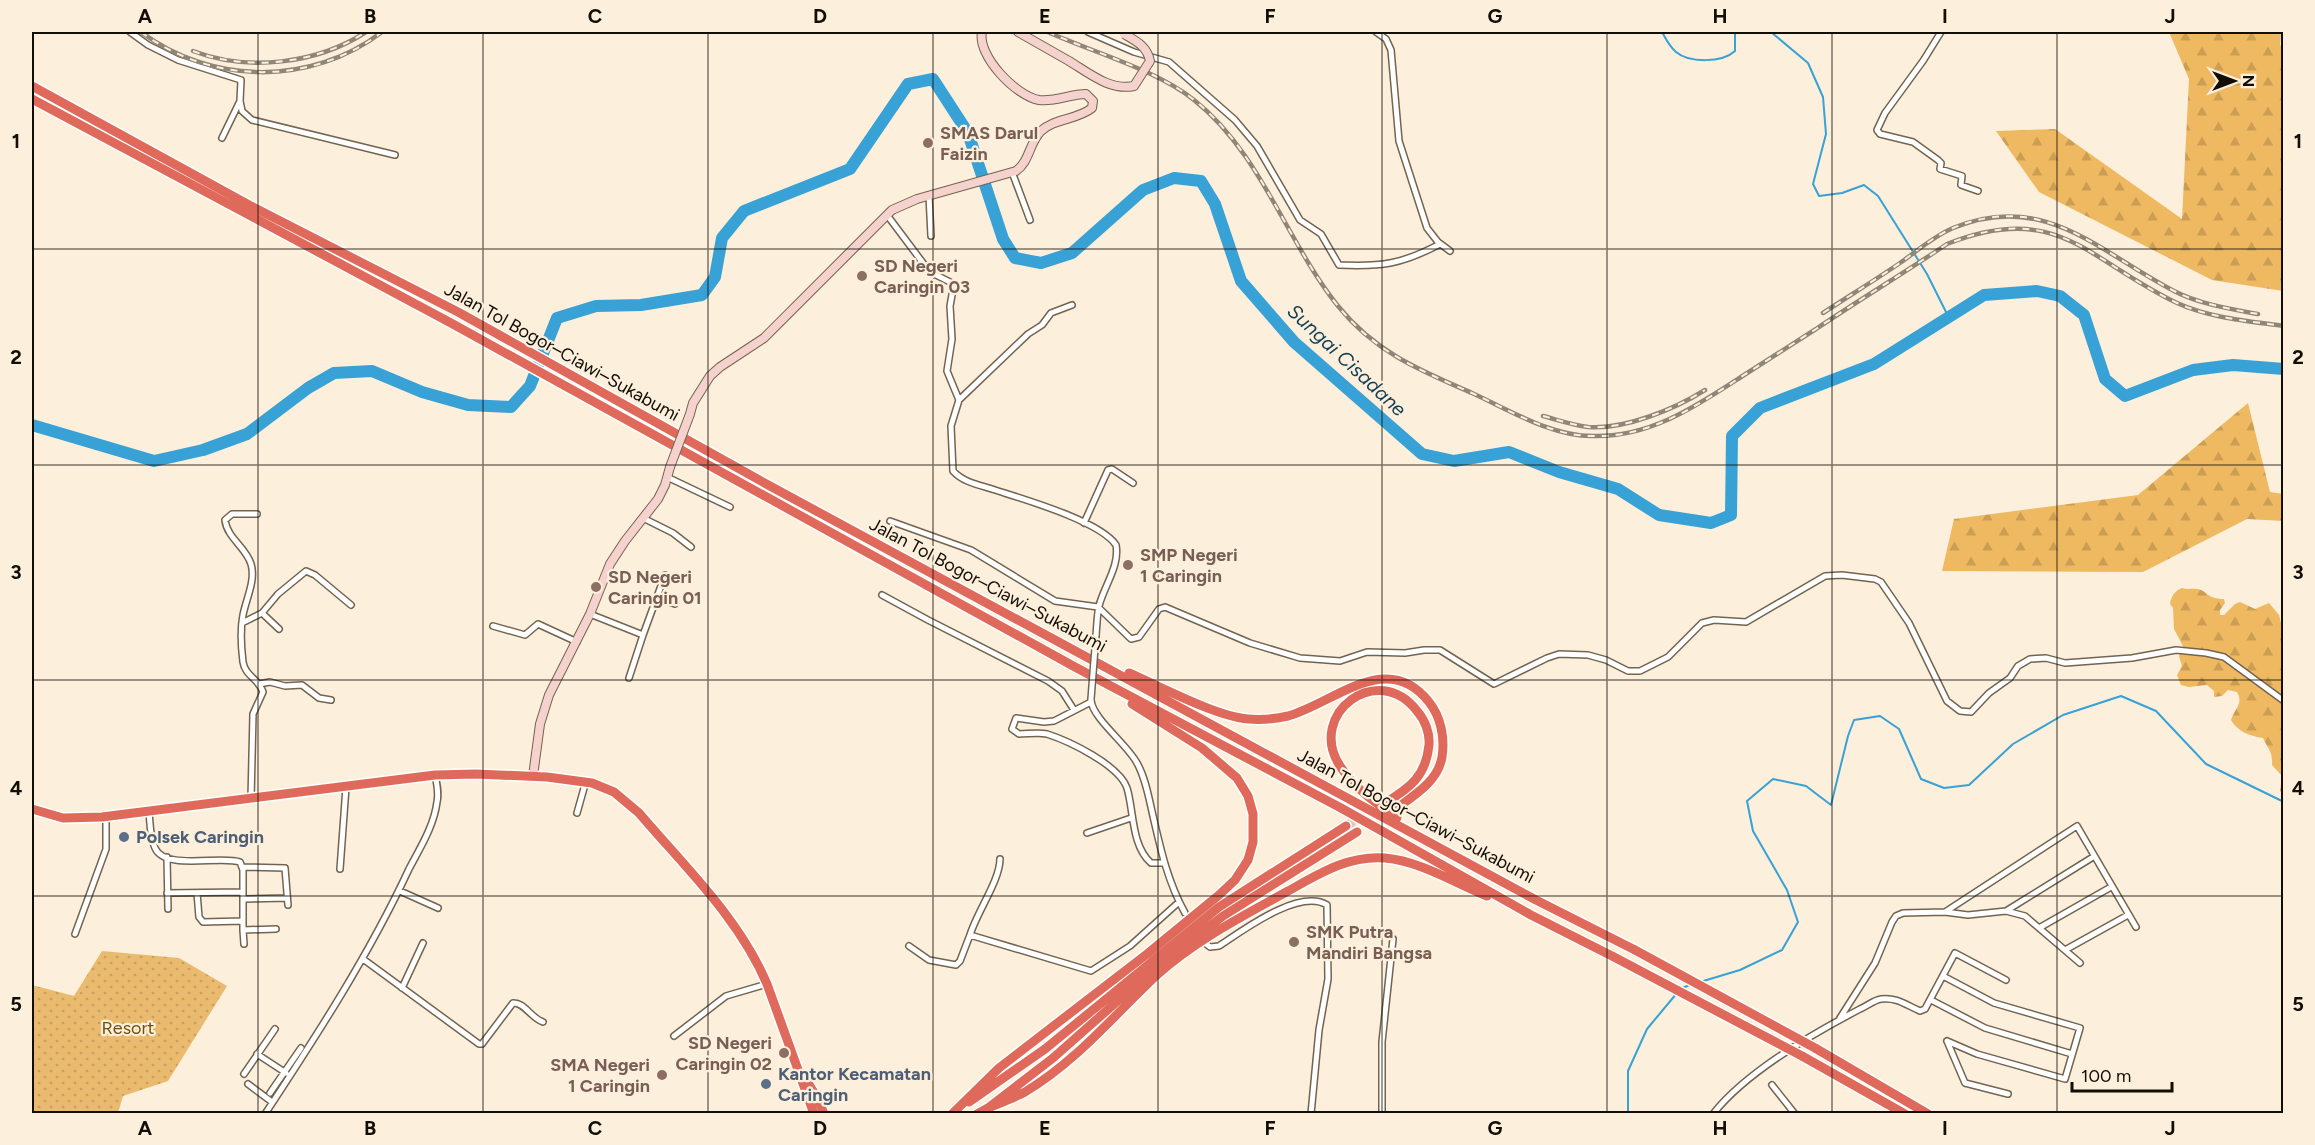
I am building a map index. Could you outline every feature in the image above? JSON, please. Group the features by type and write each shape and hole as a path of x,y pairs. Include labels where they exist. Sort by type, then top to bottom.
{"highway":[{"name":"Jalan Tol Bogor–Ciawi–Sukabumi","path":"32,86 249,205 458,312 765,496 1075,667 1341,808 1531,915 1802,1056 1905,1113"},
{"name":"Jalan Tol Bogor–Ciawi–Sukabumi","path":"32,99 451,323 836,521 1635,950 1815,1048 1928,1113"},
{"path":"1074,650 1192,701 1244,719 1290,716 1366,681 1389,680 1409,685 1427,700 1438,716 1443,737 1442,759 1435,775 1421,791 1394,810"},
{"path":"952,1113 999,1068 1220,895 1245,866 1251,851 1253,814 1248,796 1237,778 1202,748 1075,667"},
{"path":"1385,803 1409,787 1421,773 1428,760 1430,739 1420,714 1404,697 1393,692 1365,692 1349,700 1339,712 1333,726 1331,744 1338,764 1349,780 1363,793 1426,839"},
{"path":"32,810 63,818 106,816 435,775 533,776 586,781 614,792 639,813 733,923 754,956 767,984 814,1113"},
{"path":"952,1113 1045,1049 1219,908 1346,826"},
{"path":"988,1108 1053,1059 1156,967 1223,916 1357,832"},
{"path":"977,1113 1023,1093 1058,1070 1087,1045 1159,974 1196,945 1226,926 1338,865 1374,858 1407,862 1531,915"},
{"path":"801,1074 813,1088 824,1113"}],"street":[{"path":"130,32 148,45 178,60 239,77 243,87 240,101 222,138"},
{"path":"533,776 535,751 549,695 591,614 610,564 658,499 693,403 710,376 764,338 887,215 906,203 1019,169 1024,164 1035,138 1044,129 1092,108 1093,101 1086,93 1044,100 1024,93 995,69 988,60 982,44 982,32"},
{"path":"1018,32 1108,85 1122,88 1134,86 1150,61 1149,52 1121,33"},
{"path":"1088,32 1134,52 1169,62 1235,120 1257,146 1300,220 1321,234 1339,266 1389,265 1440,244"},
{"path":"1376,32 1386,39 1391,50 1399,141 1427,228 1440,244 1450,251"},
{"path":"1941,32 1877,130 1880,134 1916,144 1938,160 1940,169 1962,176 1961,185 1978,191"},
{"path":"240,101 242,111 252,120 395,155"},
{"path":"1009,173 1030,220"},
{"path":"929,195 931,236"},
{"path":"887,215 923,263 938,276 952,281 954,286 950,306 952,339 947,374 959,400"},
{"path":"1072,305 1051,313 1042,325 1028,334 959,400 951,430 952,463 955,473 975,484 1044,507 1104,533 1112,539 1116,547 1110,579 1098,607 1091,700 1093,711 1124,744 1140,768 1163,863 1185,914"},
{"path":"1084,524 1108,470 1112,469 1133,483"},
{"path":"667,477 730,507"},
{"path":"251,799 252,718 262,695 259,684 249,676 244,667 242,623 251,580 251,565 227,530 225,520 232,514 257,514"},
{"path":"643,518 673,533 691,547"},
{"path":"890,521 970,550 1055,601 1098,607 1131,639 1138,637 1159,609 1165,607 1287,656 1340,661 1366,652 1405,653 1440,650 1494,684 1559,654 1588,655 1606,660 1628,671 1640,671 1668,657 1702,622 1714,620 1746,622 1822,577 1837,574 1875,579 1881,582 1909,623 1947,701 1955,709 1965,713 1973,711 1985,696 2010,678 2018,666 2030,659 2046,658 2065,663 2132,658 2170,650 2224,657 2283,701"},
{"path":"242,623 262,613 278,594 306,571 315,575 351,605"},
{"path":"629,678 665,575"},
{"path":"882,594 1048,681 1062,691 1074,710"},
{"path":"657,598 675,604"},
{"path":"262,613 279,629"},
{"path":"591,614 643,635"},
{"path":"493,626 525,635 538,624 577,642"},
{"path":"259,684 270,682 285,686 302,686 319,698 331,700"},
{"path":"1091,700 1060,719 1048,723 1016,718 1012,729 1019,734 1047,734 1085,750 1101,760 1125,783 1131,818 1148,861 1154,864 1163,863"},
{"path":"270,1093 287,1074 363,959 400,891 436,809 438,789 435,775"},
{"path":"577,813 586,781"},
{"path":"340,869 346,787"},
{"path":"149,811 154,847 160,855 191,862 235,860 240,862 243,867 244,944"},
{"path":"75,934 105,854 106,816"},
{"path":"1087,833 1131,818"},
{"path":"1945,912 2077,826 2093,857 2136,927"},
{"path":"2006,911 2093,857"},
{"path":"167,858 168,909"},
{"path":"909,946 929,960 956,965 960,961 983,900 996,877 1000,859"},
{"path":"167,892 288,901 285,868 243,867"},
{"path":"2039,928 2111,887"},
{"path":"400,891 438,908"},
{"path":"197,893 199,917 204,922 243,921"},
{"path":"1205,943 1210,947 1219,946 1287,906 1312,901 1327,904 1328,979 1319,1030 1311,1113"},
{"path":"970,935 1091,971 1130,946 1179,902"},
{"path":"1839,1019 1875,963 1892,922 1896,916 1903,914 1945,912 1968,915 2006,911 2025,916 2080,963"},
{"path":"2065,950 2128,915"},
{"path":"243,930 276,929"},
{"path":"1382,1113 1382,1042 1393,939"},
{"path":"402,988 423,943"},
{"path":"1713,1113 1727,1098 1771,1063 1839,1019 1878,999 1898,999 1920,1011 1925,1009 1955,953 2006,980"},
{"path":"363,959 480,1044 513,1003 520,1004 531,1017 543,1022"},
{"path":"1943,976 1995,1003 2078,1026 2066,1079 1977,1054 1947,1041 1965,1083 2008,1094"},
{"path":"674,1036 726,996 767,984"},
{"path":"1931,999 1985,1028 2072,1054"},
{"path":"243,1074 275,1029"},
{"path":"265,1113 300,1048"},
{"path":"257,1054 287,1074"},
{"path":"248,1084 272,1102"},
{"path":"1772,1085 1795,1113"}],"green space":[{"path":"2169,32 2281,32 2280,45 2284,48 2283,291 2212,280 2039,192 1996,131 2055,129 2182,219 2189,79"},
{"path":"2248,403 2270,492 2283,494 2283,521 2247,519 2143,572 1942,571 1954,519 2138,495"},
{"path":"2182,588 2200,590 2214,598 2224,599 2225,603 2220,610 2220,615 2224,615 2240,602 2255,609 2269,603 2279,615 2281,623 2284,624 2282,632 2284,636 2283,796 2280,791 2282,776 2272,765 2271,754 2263,738 2245,733 2231,720 2239,703 2237,692 2228,690 2222,696 2214,697 2214,691 2207,685 2189,687 2181,685 2177,675 2182,666 2179,656 2183,646 2174,629 2173,608 2170,604 2174,594"},
{"name":"Resort","path":"102,951 179,958 227,986 168,1081 123,1096 118,1113 32,1113 32,985 74,996"}],"waterway":[{"path":"1662,32 1676,52 1697,60 1722,58 1735,51 1735,32"},
{"path":"1771,32 1808,63 1823,97 1826,134 1813,184 1819,196 1842,193 1864,185 1878,196 1927,274 1948,316"},
{"name":"Sungai Cisadane","path":"32,425 154,461 203,450 247,434 308,388 334,373 372,371 422,392 468,405 511,407 530,386 557,318 596,306 641,305 702,295 715,277 722,238 744,211 850,169 908,84 933,79 968,133 1003,239 1015,258 1041,263 1072,253 1143,190 1174,178 1201,181 1215,204 1241,281 1294,342 1422,454 1454,461 1509,452 1559,472 1618,489 1659,515 1711,523 1731,515 1732,436 1760,408 1874,364 1984,295 2037,291 2060,296 2084,315 2105,379 2125,396 2193,370 2233,365 2284,369"},
{"path":"1700,982 1740,970 1782,950 1798,922 1787,890 1753,831 1747,801 1773,779 1806,786 1831,805 1854,720 1880,716 1899,729 1921,779 1944,788 1969,785 2013,744 2063,715 2121,696 2156,711 2206,764 2284,802"},
{"path":"1680,989 1692,984"},
{"path":"1628,1114 1628,1071 1647,1029 1677,993"}],"tunnel":[{"path":"1346,826 1375,809"}],"railway":[{"path":"141,32 169,49 199,62 230,70 262,72 293,70 324,62 354,50 382,32"},
{"path":"193,51 214,58 236,61 259,63 282,61 304,58 326,51 366,32"},
{"path":"1048,32 1124,62 1162,80 1194,100 1217,121 1255,171 1320,281 1338,306 1367,336 1399,358 1434,376 1530,421 1561,432 1592,436 1613,435 1633,432 1671,418 1724,388 1947,244 1985,232 2017,229 2045,232 2070,241 2177,303 2229,318 2284,326"},
{"path":"1823,313 1946,231 1986,218 2016,216 2044,221 2070,231 2184,296 2215,306 2258,314"},
{"path":"1543,416 1588,427 1617,425 1649,417 1705,390"}],"place":[{"name":"SMAS Darul Faizin","path":"928,143"},
{"name":"SD Negeri Caringin 03","path":"862,276"},
{"name":"SMP Negeri 1 Caringin","path":"1128,565"},
{"name":"SD Negeri Caringin 01","path":"596,587"},
{"name":"Polsek Caringin","path":"124,837"},
{"name":"SMK Putra Mandiri Bangsa","path":"1294,942"},
{"name":"SD Negeri Caringin 02","path":"784,1053"},
{"name":"SMA Negeri 1 Caringin","path":"662,1075"},
{"name":"Kantor Kecamatan Caringin","path":"766,1084"}]}
